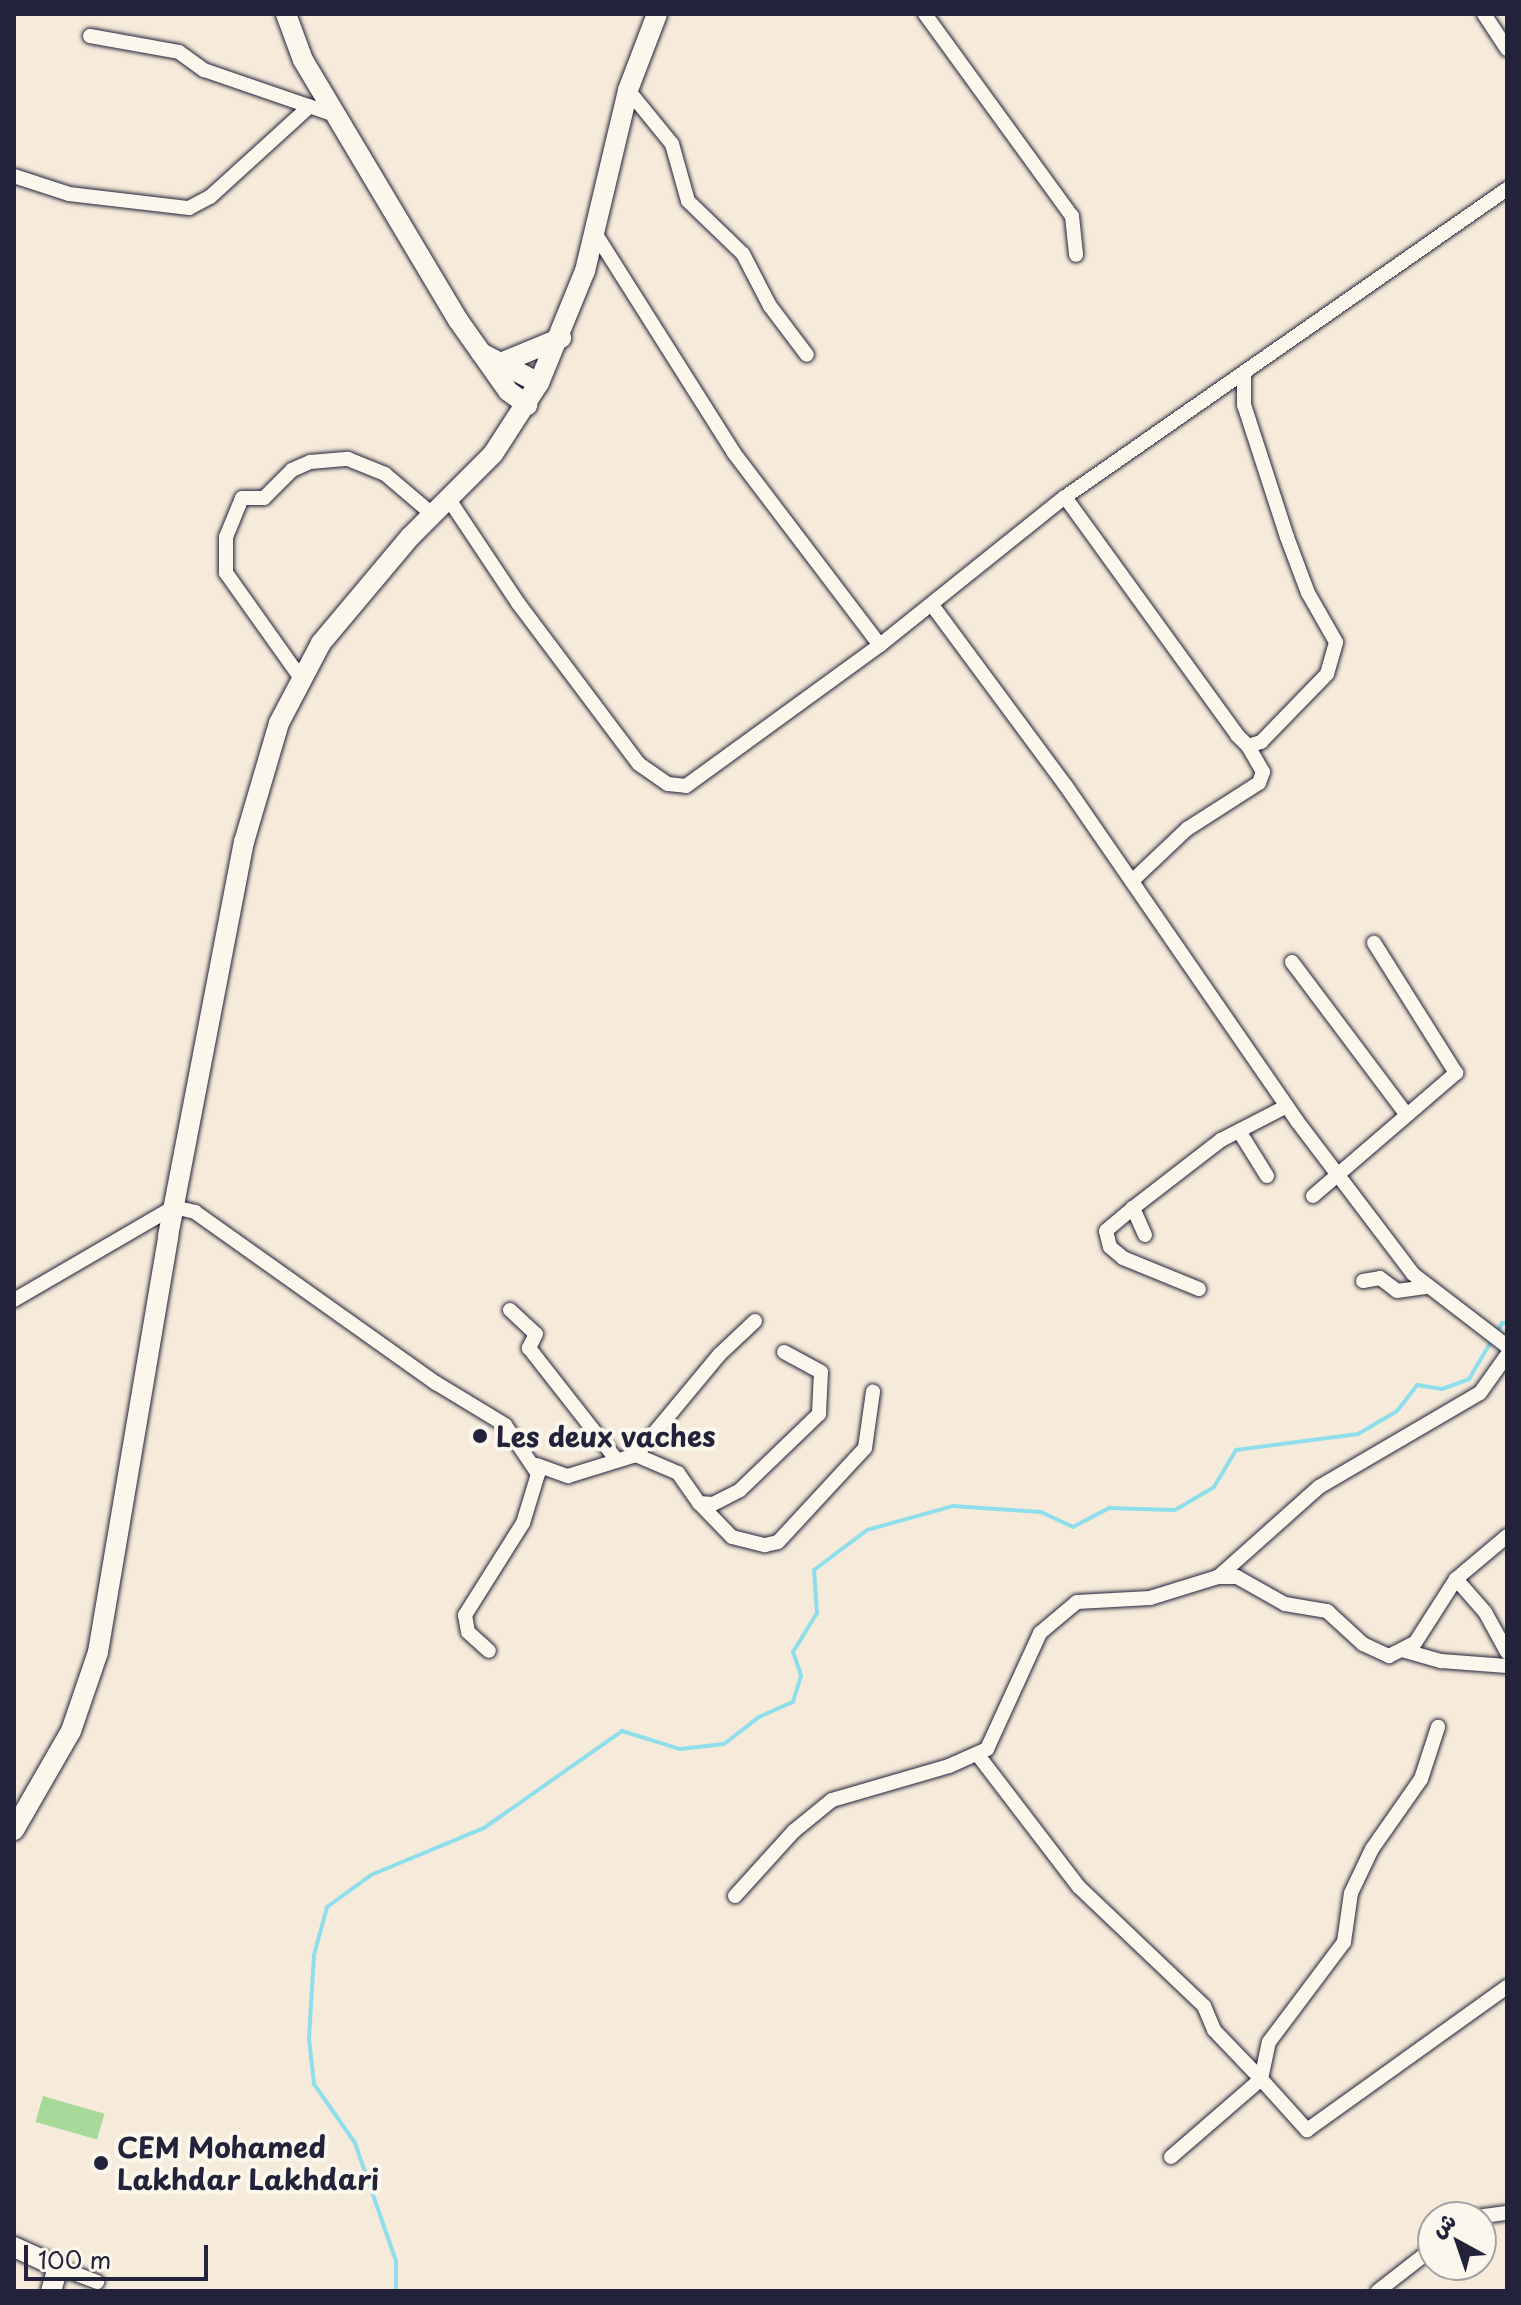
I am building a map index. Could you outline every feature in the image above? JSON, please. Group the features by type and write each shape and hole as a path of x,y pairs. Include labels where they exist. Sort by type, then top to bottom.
{"main road":[{"path":"286,14 294,41 335,115 481,353 500,370 527,405"},
{"path":"14,1830 71,1731 98,1652 174,1207 244,842 279,723 300,677 363,590 512,427 539,383 561,338 595,233 628,90 657,14"},
{"path":"500,370 561,338"},
{"path":"500,370 539,383"},
{"path":"500,370 512,427"},
{"path":"14,2247 58,2267 51,2291"}],"street":[{"path":"925,14 1072,216 1076,255"},
{"path":"1484,14 1507,49"},
{"path":"90,36 179,52 204,70 335,115"},
{"path":"628,90 672,144 688,201 743,254 770,306 807,355"},
{"path":"14,176 69,194 189,208 210,197 310,106"},
{"path":"448,498 518,603 639,764 668,784 686,786 880,645 1065,497 1244,376 1507,189"},
{"path":"595,233 734,453 880,645"},
{"path":"1244,376 1244,405 1287,537 1308,593 1336,642 1327,674 1261,742 1248,746"},
{"path":"300,677 226,573 226,537 242,498 264,498 292,470 310,462 348,459 385,474 432,514"},
{"path":"1065,497 1248,746 1263,772 1259,783 1187,829 1132,881"},
{"path":"932,605 1132,881 1287,1106 1427,1287 1507,1346"},
{"path":"1313,1196 1456,1073 1374,943"},
{"path":"1292,962 1407,1115"},
{"path":"1199,1289 1123,1258 1110,1247 1106,1231 1239,1131 1287,1106"},
{"path":"1239,1131 1267,1176"},
{"path":"14,1300 174,1207 195,1212 436,1383 505,1425 537,1465 568,1476 636,1455 678,1473 699,1503 732,1537 765,1545 778,1542 865,1448 873,1392"},
{"path":"1133,1208 1145,1235"},
{"path":"1363,1281 1380,1278 1397,1291 1427,1287"},
{"path":"510,1310 536,1334 529,1348 616,1459"},
{"path":"636,1455 720,1354 755,1321"},
{"path":"699,1503 713,1504 740,1490 819,1414 821,1372 784,1352"},
{"path":"1218,1577 1319,1487 1480,1393 1507,1355"},
{"path":"489,1651 468,1632 465,1615 523,1523 534,1497 537,1465"},
{"path":"735,1896 794,1831 832,1800 978,1755 997,1734 1040,1633 1057,1615 1077,1602 1150,1598 1218,1577 1237,1577 1285,1604 1327,1611 1363,1644 1389,1656 1415,1643 1456,1579 1507,1536"},
{"path":"1456,1579 1485,1612 1507,1652"},
{"path":"1402,1650 1441,1661 1507,1666"},
{"path":"1171,2157 1261,2079 1269,2042 1344,1942 1351,1893 1372,1849 1421,1779 1438,1727"},
{"path":"978,1755 1079,1887 1204,2006 1214,2030 1307,2130 1507,1987"},
{"path":"1378,2291 1417,2261"},
{"path":"58,2267 97,2282"}],"green space":[{"path":"43,2096 105,2114 97,2140 36,2122"}],"waterway":[{"path":"396,2291 396,2261 355,2143 314,2084 309,2039 314,1955 327,1907 371,1875 484,1828 622,1731 680,1749 724,1744 759,1717 793,1702 801,1675 793,1652 817,1613 814,1570 867,1530 953,1506 1041,1512 1073,1527 1109,1508 1175,1510 1214,1487 1236,1450 1358,1434 1397,1411 1417,1385 1442,1389 1469,1379 1502,1323 1507,1323"}],"place":[{"name":"Les deux vaches","path":"480,1436"},
{"name":"CEM Mohamed Lakhdar Lakhdari","path":"101,2163"}]}
